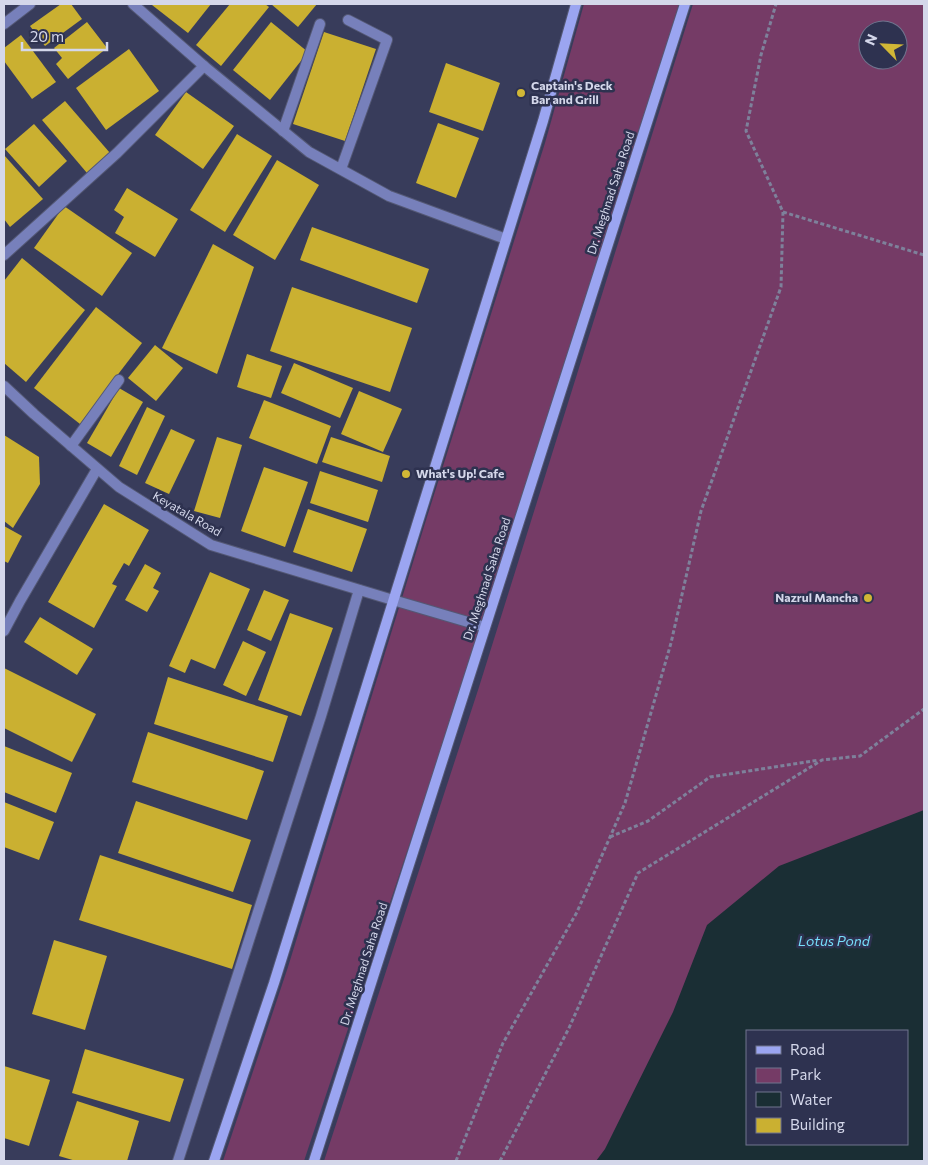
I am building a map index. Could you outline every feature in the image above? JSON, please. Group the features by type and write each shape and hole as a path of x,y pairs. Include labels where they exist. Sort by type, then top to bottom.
{"street":[{"path":"4,24 30,4"},
{"path":"133,4 204,66 309,152 389,196 506,239"},
{"path":"214,1161 277,974 543,121 576,4"},
{"name":"Dr. Meghnad Saha Road","path":"314,1161 684,4"},
{"path":"341,169 387,40 348,20"},
{"path":"283,131 320,24"},
{"path":"4,255 117,153 204,66"},
{"path":"71,446 119,380"},
{"name":"Keyatala Road","path":"4,386 119,488 211,545 485,627"},
{"path":"4,631 97,469"},
{"path":"178,1161 321,716 359,590"}],"path":[{"path":"456,1161 503,1043 576,912 625,803 670,643 701,511 781,287 784,212 746,131 761,56 776,4"},
{"path":"784,212 924,255"},
{"path":"610,837 648,820 710,777 860,756 924,709"},
{"path":"500,1161 569,1028 638,873 822,760"}],"green space":[{"path":"584,4 679,4 618,208 533,473 304,1161 223,1161 288,967 545,143"},
{"path":"693,4 924,4 924,1161 324,1161 479,687"}],"water":[{"name":"Lotus Pond","path":"924,810 924,1161 596,1161 605,1149 673,1012 707,925 779,866"}],"building":[{"path":"61,4 71,4 82,19 45,46 30,26"},
{"path":"153,4 211,4 188,33"},
{"path":"230,4 265,4 269,7 221,66 196,45"},
{"path":"271,4 317,4 298,27"},
{"path":"87,22 107,48 68,79 56,64 62,58 54,48"},
{"path":"271,22 308,52 270,100 233,70"},
{"path":"324,32 376,49 345,141 293,124"},
{"path":"21,35 56,82 32,99 4,61 4,48"},
{"path":"129,49 159,91 106,130 76,88"},
{"path":"446,63 500,83 483,131 429,112"},
{"path":"186,92 234,126 203,169 155,135"},
{"path":"65,101 110,153 87,173 42,120"},
{"path":"438,123 479,138 456,198 416,183"},
{"path":"34,124 67,161 39,187 5,149"},
{"path":"237,134 272,156 225,232 190,210"},
{"path":"4,155 43,199 10,227 4,219"},
{"path":"277,160 319,185 275,260 233,235"},
{"path":"127,188 178,219 155,257 115,233 124,217 114,210"},
{"path":"64,206 132,253 102,296 34,248"},
{"path":"312,227 429,269 417,303 300,260"},
{"path":"213,244 254,267 217,374 162,348"},
{"path":"22,258 85,310 26,382 4,363 4,281"},
{"path":"292,287 412,328 390,392 270,351"},
{"path":"96,307 142,343 80,424 34,388"},
{"path":"155,345 183,368 156,401 128,378"},
{"path":"247,354 282,366 271,398 237,387"},
{"path":"294,363 353,388 340,418 281,393"},
{"path":"119,388 143,402 111,457 87,443"},
{"path":"359,391 402,409 383,452 341,434"},
{"path":"264,400 331,426 317,464 249,438"},
{"path":"147,407 165,416 137,475 119,466"},
{"path":"171,429 195,440 169,494 145,483"},
{"path":"4,435 39,457 40,484 13,528 4,521"},
{"path":"217,437 242,445 220,518 194,511"},
{"path":"331,437 390,456 382,482 322,462"},
{"path":"264,467 308,482 285,547 241,531"},
{"path":"320,471 378,490 368,522 310,503"},
{"path":"104,504 149,530 129,566 124,563 112,584 117,586 94,628 48,602"},
{"path":"308,509 367,529 352,572 293,552"},
{"path":"4,526 22,536 8,563 4,561"},
{"path":"145,564 161,573 153,588 159,591 147,612 125,600"},
{"path":"210,572 250,589 215,669 191,659 185,673 169,666"},
{"path":"264,590 289,600 271,641 247,630"},
{"path":"290,613 333,628 301,716 258,700"},
{"path":"40,617 93,649 77,675 24,642"},
{"path":"243,641 266,652 246,696 223,685"},
{"path":"4,668 96,714 72,762 4,728"},
{"path":"168,677 288,716 273,762 154,724"},
{"path":"148,732 264,771 247,820 132,782"},
{"path":"4,746 72,773 56,813 4,792"},
{"path":"136,801 251,840 233,892 118,853"},
{"path":"4,802 54,822 39,860 4,847"},
{"path":"100,855 252,905 232,969 79,920"},
{"path":"54,940 107,956 85,1030 32,1014"},
{"path":"85,1049 184,1079 170,1122 72,1093"},
{"path":"4,1066 50,1080 29,1146 4,1138"},
{"path":"77,1101 139,1121 127,1161 76,1161 59,1156"}],"place":[{"name":"Captain's Deck Bar and Grill","path":"521,93"},
{"name":"What's Up! Cafe","path":"406,474"},
{"name":"Nazrul Mancha","path":"868,598"}]}
